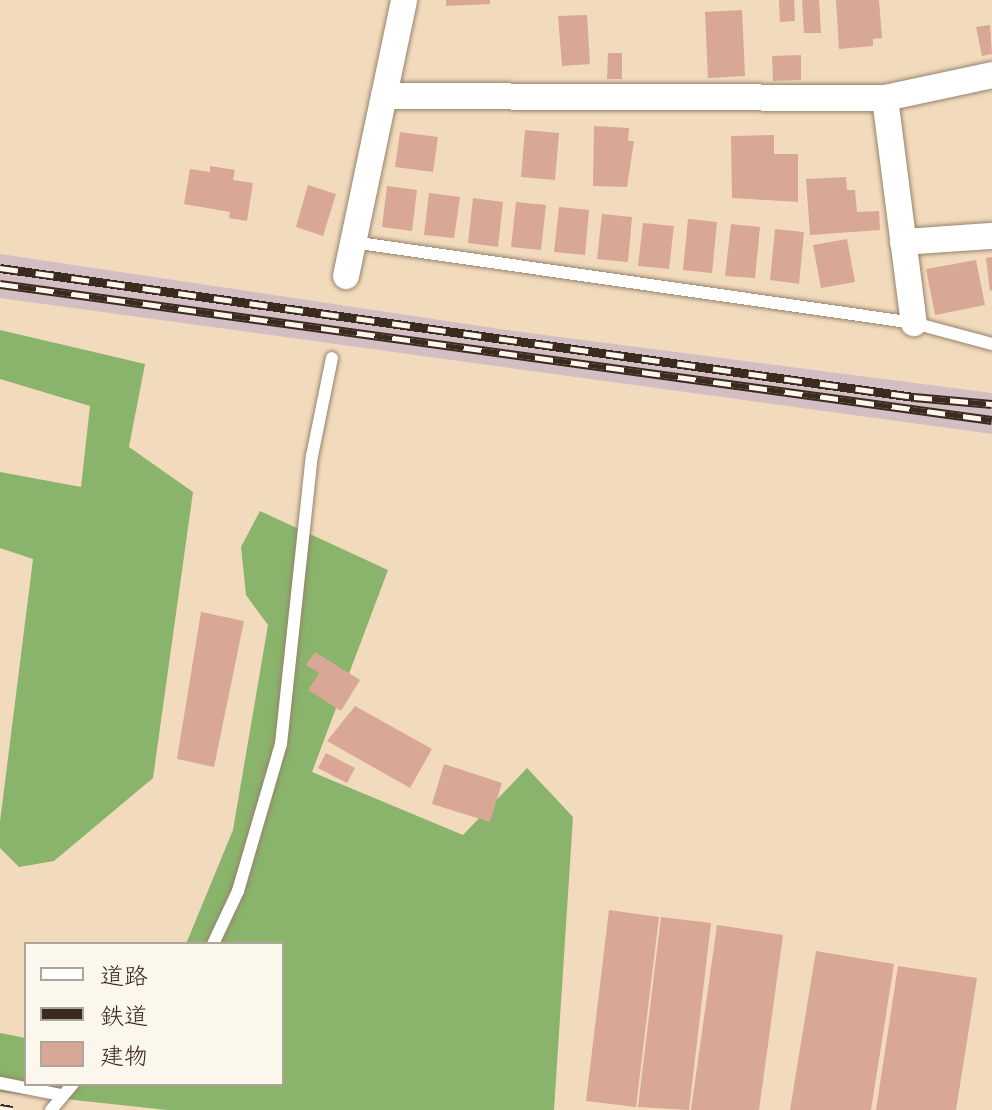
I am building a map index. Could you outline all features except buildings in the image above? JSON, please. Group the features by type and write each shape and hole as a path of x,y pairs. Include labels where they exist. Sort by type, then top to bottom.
{"street":[{"path":"346,276 404,0"},
{"path":"384,96 885,98 992,75"},
{"path":"885,98 914,323"},
{"path":"903,242 992,236"}],"lane":[{"path":"352,242 914,323 992,344"},
{"path":"214,942 238,891 281,744 310,471 332,358"},
{"path":"0,1083 62,1095"},
{"path":"51,1110 71,1086"}],"shaded area":[{"path":"0,254 514,331 992,393 992,434 0,298"}],"green space":[{"path":"0,330 145,364 129,447 193,492 153,778 54,861 19,867 0,848 0,822 33,559 0,548 0,472 81,487 90,406 0,379"},
{"path":"260,511 388,570 312,772 463,835 527,768 573,817 554,1110 167,1110 0,1092 0,1033 24,1038 24,1086 284,1086 284,942 187,942 233,830 268,625 246,595 241,547"}],"railway":[{"path":"0,268 914,397 992,404"},
{"path":"0,284 992,420"},
{"path":"0,1108 13,1110"}]}
